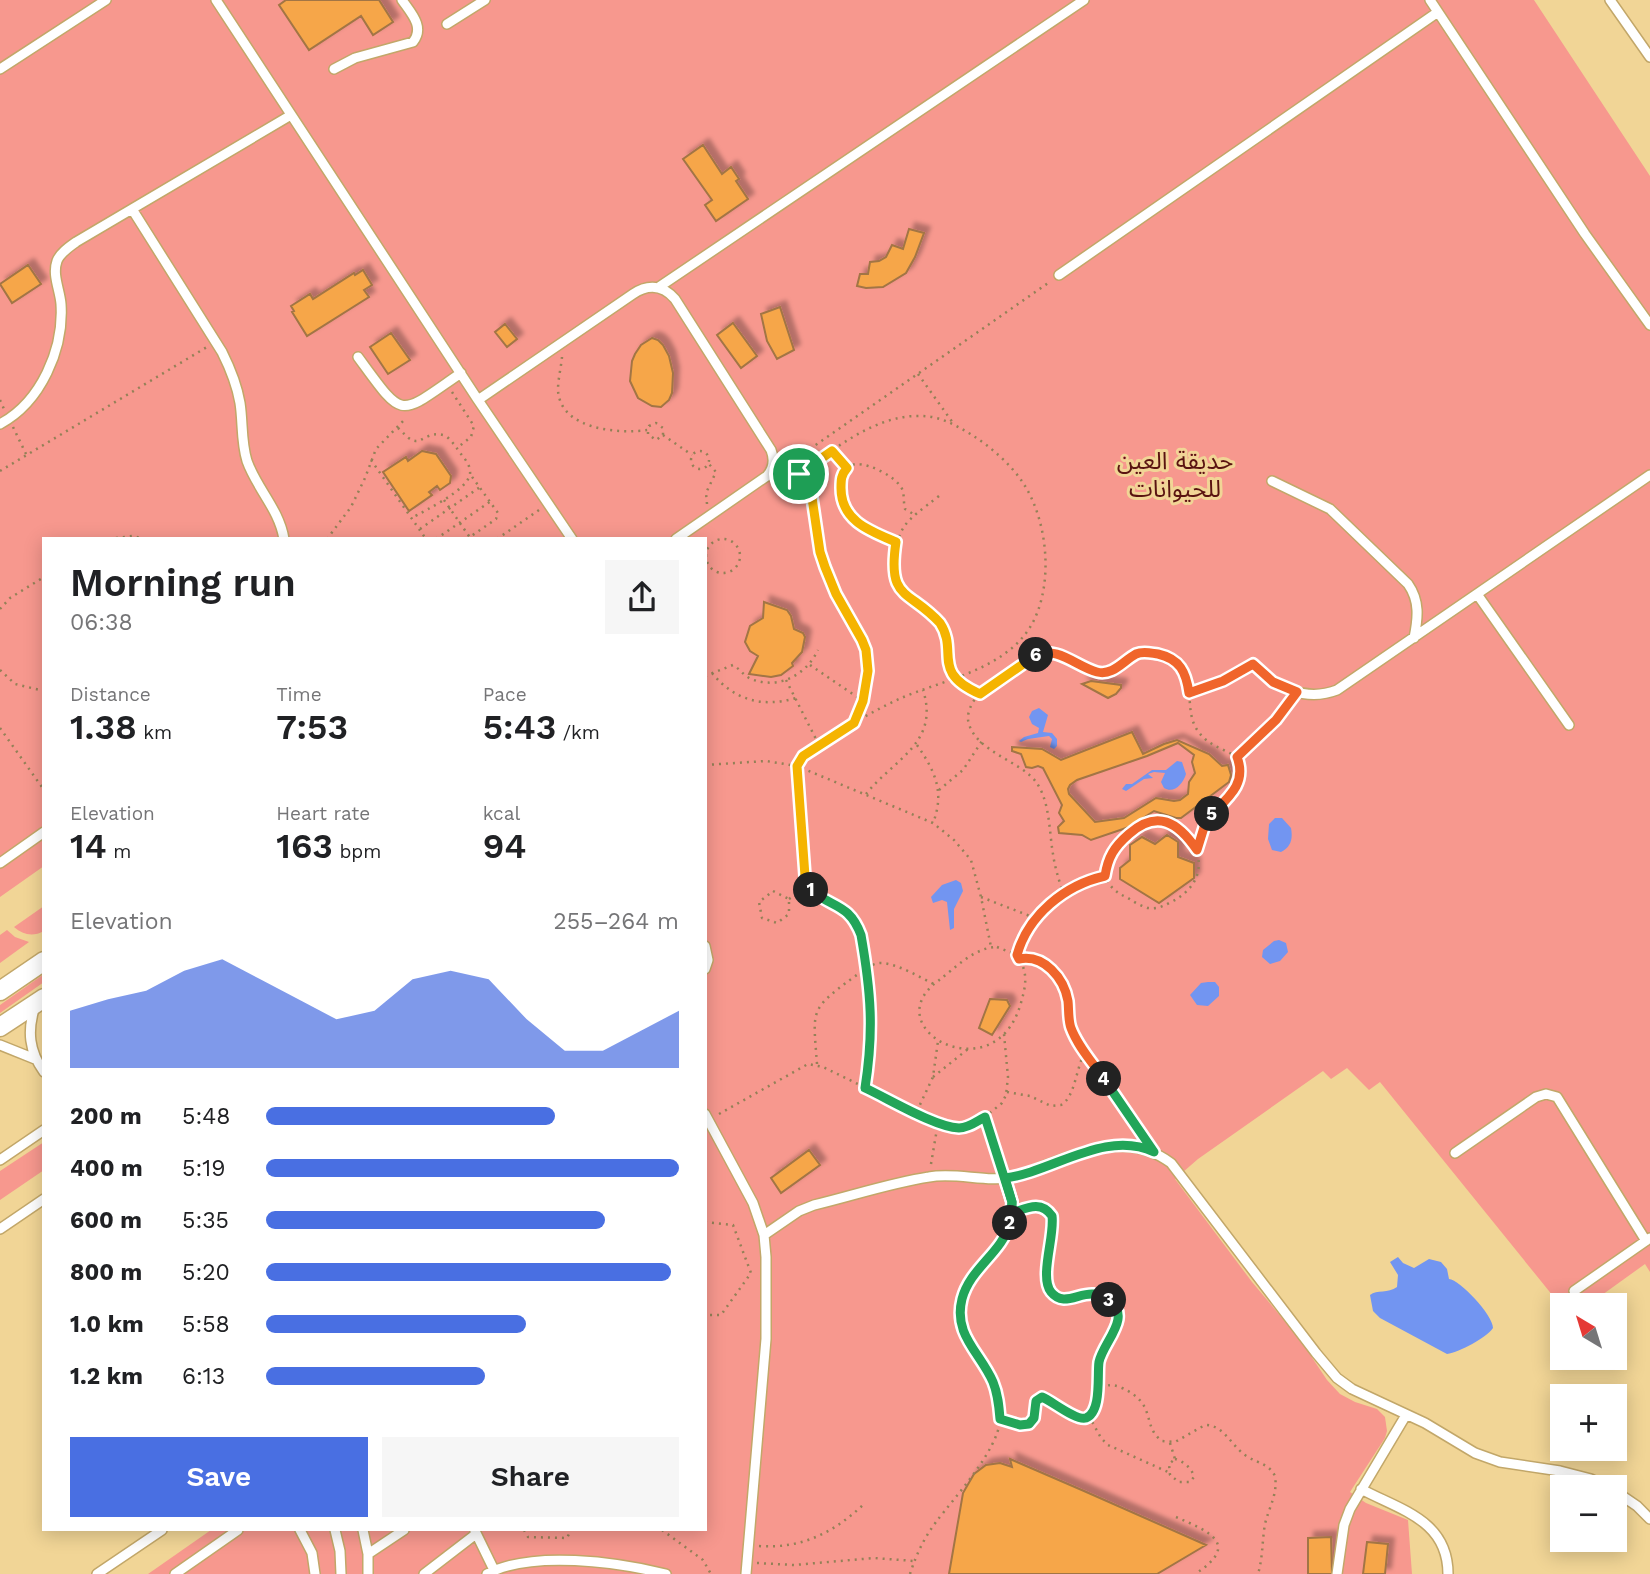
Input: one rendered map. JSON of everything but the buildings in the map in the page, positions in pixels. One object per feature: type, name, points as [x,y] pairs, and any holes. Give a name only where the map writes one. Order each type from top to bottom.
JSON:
[{"type":"street","points":[[0,992],[42,962]]},
{"type":"street","points":[[0,1027],[40,1001]]},
{"type":"lane","points":[[0,69],[106,0]]},
{"type":"lane","points":[[216,0],[571,537]]},
{"type":"lane","points":[[334,69],[355,58],[413,42],[418,34],[418,25],[402,0]]},
{"type":"lane","points":[[447,24],[485,0]]},
{"type":"lane","points":[[659,287],[1084,0]]},
{"type":"lane","points":[[1430,0],[1585,234],[1650,325]]},
{"type":"lane","points":[[1610,0],[1650,57]]},
{"type":"lane","points":[[1059,275],[1438,12]]},
{"type":"lane","points":[[0,424],[30,399],[46,374],[57,346],[62,315],[56,275],[58,258],[76,242],[291,114]]},
{"type":"lane","points":[[132,209],[216,342],[232,373],[238,393],[244,451],[275,510],[283,537]]},
{"type":"lane","points":[[478,400],[638,290],[659,287],[671,294],[771,450],[774,460],[767,476],[679,537]]},
{"type":"lane","points":[[358,357],[391,402],[402,407],[409,407],[461,373]]},
{"type":"lane","points":[[1253,664],[1273,682],[1297,692],[1320,695],[1338,690],[1650,475]]},
{"type":"lane","points":[[1272,481],[1330,509],[1408,584],[1417,600],[1414,638]]},
{"type":"lane","points":[[1477,594],[1569,725]]},
{"type":"lane","points":[[0,863],[42,833]]},
{"type":"lane","points":[[40,1001],[29,1032],[35,1059],[42,1069]]},
{"type":"lane","points":[[0,1045],[35,1059]]},
{"type":"lane","points":[[1455,1153],[1536,1097],[1546,1094],[1557,1097],[1648,1239],[1574,1291]]},
{"type":"lane","points":[[707,1117],[746,1187],[764,1236],[768,1309],[746,1574]]},
{"type":"lane","points":[[0,1160],[42,1131]]},
{"type":"lane","points":[[764,1236],[787,1219],[814,1205],[929,1177],[964,1175],[1005,1178],[1108,1147],[1134,1146],[1154,1152],[1171,1163],[1181,1174],[1338,1378],[1368,1398],[1425,1423],[1487,1458],[1576,1475]]},
{"type":"lane","points":[[0,1229],[42,1200]]},
{"type":"lane","points":[[1337,1574],[1344,1525],[1361,1489],[1406,1415]]},
{"type":"lane","points":[[1361,1489],[1406,1510],[1428,1526],[1447,1556],[1448,1574]]},
{"type":"lane","points":[[1627,1499],[1650,1519]]},
{"type":"lane","points":[[97,1574],[161,1531]]},
{"type":"lane","points":[[176,1574],[237,1531]]},
{"type":"lane","points":[[301,1531],[312,1553],[315,1574]]},
{"type":"lane","points":[[335,1531],[341,1574]]},
{"type":"lane","points":[[363,1531],[368,1554],[368,1574]]},
{"type":"lane","points":[[368,1554],[402,1531]]},
{"type":"lane","points":[[424,1574],[475,1532],[490,1572],[524,1563],[587,1560],[666,1574]]},
{"type":"path","points":[[787,465],[1059,275]]},
{"type":"path","points":[[0,471],[216,342]]},
{"type":"path","points":[[562,342],[558,390],[565,408],[582,422],[608,431],[624,433],[648,430],[653,424],[660,425],[664,431],[663,435]]},
{"type":"path","points":[[918,374],[954,424]]},
{"type":"path","points":[[446,383],[474,426],[471,437],[457,448]]},
{"type":"path","points":[[328,537],[351,507],[380,443],[398,428],[406,418],[409,407]]},
{"type":"path","points":[[799,474],[868,430],[902,418],[929,416],[954,424],[1002,458],[1032,497],[1041,526],[1044,588],[1028,629],[999,656],[956,678],[898,700],[854,723],[803,756],[797,766],[808,886],[813,892],[848,912],[857,924],[867,968],[872,1026],[865,1088]]},
{"type":"path","points":[[398,428],[413,441],[422,440],[432,434],[451,439],[467,463],[470,474],[498,510],[498,516],[470,537]]},
{"type":"path","points":[[648,430],[653,439],[663,435]]},
{"type":"path","points":[[663,435],[692,455]]},
{"type":"path","points":[[832,451],[847,468]]},
{"type":"path","points":[[692,455],[695,452],[704,452],[716,472],[706,493],[709,516]]},
{"type":"path","points":[[692,455],[691,464],[698,470],[709,464]]},
{"type":"path","points":[[370,460],[425,537]]},
{"type":"path","points":[[774,460],[799,474],[811,491],[820,552],[829,580],[866,650],[868,671],[863,701],[854,723]]},
{"type":"path","points":[[896,542],[863,526],[847,512],[841,496],[841,478],[847,468],[858,464],[887,475],[900,485],[904,492],[905,509],[915,515]]},
{"type":"path","points":[[411,518],[444,500],[463,485],[470,474]]},
{"type":"path","points":[[420,529],[480,487]]},
{"type":"path","points":[[939,496],[901,529],[896,542],[896,578],[899,589],[944,629],[948,665],[956,678],[980,694]]},
{"type":"path","points":[[444,500],[468,537]]},
{"type":"path","points":[[439,537],[491,501]]},
{"type":"path","points":[[500,537],[547,504]]},
{"type":"path","points":[[707,549],[722,539],[734,542],[740,553],[737,565],[727,572],[715,570],[707,561]]},
{"type":"path","points":[[0,609],[10,598],[42,578]]},
{"type":"path","points":[[707,675],[733,666],[750,678],[772,682],[786,680],[810,665],[817,650]]},
{"type":"path","points":[[1064,895],[1056,869],[1041,789],[1029,774],[1010,763],[972,730],[968,716],[974,700],[980,694],[1045,652],[1052,652],[1101,673],[1112,671],[1142,652],[1163,655],[1184,670],[1191,717],[1199,733],[1212,744],[1237,757]]},
{"type":"path","points":[[1189,693],[1223,681],[1253,664]]},
{"type":"path","points":[[810,665],[863,701]]},
{"type":"path","points":[[0,670],[15,684],[42,691]]},
{"type":"path","points":[[712,673],[731,692],[756,702],[769,703],[796,698]]},
{"type":"path","points":[[786,680],[819,745]]},
{"type":"path","points":[[866,794],[917,744],[926,718],[923,690]]},
{"type":"path","points":[[1237,757],[1276,720],[1297,692]]},
{"type":"path","points":[[0,728],[42,787]]},
{"type":"path","points":[[939,790],[963,770],[982,741]]},
{"type":"path","points":[[917,744],[934,771],[939,790],[938,809],[933,823]]},
{"type":"path","points":[[1197,850],[1180,829],[1163,821],[1149,821],[1138,825],[1115,846],[1105,876],[1109,885],[1117,892],[1147,908],[1157,908],[1181,898],[1189,891],[1198,874],[1197,850],[1206,821],[1237,787],[1240,778],[1237,757]]},
{"type":"path","points":[[707,765],[766,761],[797,766],[933,823],[954,840],[971,860],[991,947]]},
{"type":"path","points":[[1105,876],[1077,886],[1064,895],[1035,918],[1024,934],[1018,957],[1027,976],[1024,992],[1015,1018],[1004,1034],[988,1044],[968,1049],[951,1047],[938,1041],[924,1026],[919,1010],[922,996],[934,984],[979,951],[991,947],[1004,949],[1018,957],[1038,959],[1062,983],[1068,1001],[1069,1025],[1154,1152]]},
{"type":"path","points":[[789,899],[808,886]]},
{"type":"path","points":[[773,891],[789,899],[789,914],[777,923],[762,918],[759,902],[773,891]]},
{"type":"path","points":[[981,897],[1035,918]]},
{"type":"path","points":[[817,1065],[814,1018],[820,1004],[867,968],[885,963],[934,984]]},
{"type":"path","points":[[707,1117],[802,1066],[817,1065],[938,1123],[964,1127],[985,1117],[1002,1103],[1007,1092],[1004,1034]]},
{"type":"path","points":[[917,1112],[933,1077],[938,1041]]},
{"type":"path","points":[[933,1077],[968,1049]]},
{"type":"path","points":[[1007,1092],[1030,1096],[1051,1106],[1061,1105],[1071,1096],[1085,1052]]},
{"type":"path","points":[[910,1574],[932,1528],[984,1460],[998,1432],[1000,1419],[994,1383],[959,1321],[962,1301],[970,1279],[1004,1238],[1012,1213],[1012,1202],[985,1117]]},
{"type":"path","points":[[929,1177],[938,1123]]},
{"type":"path","points":[[1000,1419],[1020,1425],[1029,1424],[1034,1418],[1036,1401],[1042,1397],[1079,1418],[1089,1416],[1094,1410],[1099,1389],[1100,1358],[1118,1324],[1116,1307],[1107,1298],[1093,1294],[1066,1300],[1054,1296],[1046,1280],[1052,1216],[1046,1208],[1036,1205],[1012,1213]]},
{"type":"path","points":[[707,1222],[733,1225],[751,1273],[721,1315],[707,1315]]},
{"type":"path","points":[[1089,1416],[1108,1445],[1168,1472],[1172,1478],[1183,1483],[1190,1482],[1194,1477],[1189,1467],[1175,1459],[1170,1443],[1153,1432],[1147,1410],[1133,1393],[1110,1385],[1099,1389]]},
{"type":"path","points":[[1170,1443],[1205,1425],[1213,1425],[1219,1428],[1240,1452],[1272,1470],[1276,1483],[1275,1497],[1265,1525],[1263,1554],[1258,1574]]},
{"type":"path","points":[[1168,1472],[1169,1464],[1175,1459]]},
{"type":"path","points":[[748,1545],[774,1547],[811,1540],[845,1522],[863,1505]]},
{"type":"path","points":[[1176,1517],[1210,1532],[1215,1538],[1217,1555],[1213,1562],[1195,1574]]},
{"type":"path","points":[[525,1531],[528,1537],[567,1538],[570,1531]]},
{"type":"path","points":[[663,1531],[702,1560],[711,1574]]},
{"type":"path","points":[[747,1560],[794,1565],[864,1558],[915,1561]]},
{"type":"green space","name":"حديقة العين للحيوانات","points":[[0,0],[1534,0],[1650,176],[1650,1272],[1645,1264],[1605,1293],[1551,1293],[1380,1082],[1369,1090],[1347,1068],[1331,1079],[1323,1071],[1198,1159],[1175,1179],[1252,1282],[1299,1338],[1327,1380],[1340,1394],[1377,1409],[1385,1417],[1385,1438],[1350,1492],[1366,1503],[1408,1520],[1412,1574],[148,1574],[210,1531],[707,1531],[707,537],[42,537],[42,867],[0,897]]},
{"type":"green space","points":[[42,907],[42,932],[28,934],[14,927]]},
{"type":"green space","points":[[7,930],[15,937],[29,942],[0,963],[0,935]]},
{"type":"green space","points":[[42,975],[42,983],[0,1013],[0,1005]]},
{"type":"green space","points":[[42,1143],[42,1171],[0,1200],[0,1171]]},
{"type":"water","points":[[1039,708],[1048,715],[1043,732],[1052,733],[1057,739],[1054,749],[1050,747],[1052,739],[1049,736],[1019,741],[1038,733],[1039,728],[1032,724],[1029,717],[1032,711]]},
{"type":"water","points":[[1177,761],[1182,762],[1186,774],[1175,789],[1164,788],[1161,782],[1165,773],[1154,772],[1148,774],[1153,778],[1144,779],[1126,791],[1122,789],[1152,770],[1166,770]]},
{"type":"water","points":[[1275,818],[1282,818],[1291,828],[1290,842],[1281,852],[1272,850],[1268,839],[1269,824]]},
{"type":"water","points":[[956,880],[961,883],[963,891],[954,909],[954,928],[950,930],[947,902],[942,900],[933,903],[931,897],[942,885]]},
{"type":"water","points":[[1279,940],[1286,943],[1288,952],[1280,961],[1270,964],[1262,957],[1263,950]]},
{"type":"water","points":[[1215,982],[1219,987],[1219,996],[1208,1006],[1197,1005],[1190,995],[1201,983]]},
{"type":"water","points":[[1398,1257],[1403,1263],[1414,1268],[1429,1259],[1441,1262],[1447,1269],[1449,1279],[1461,1285],[1482,1307],[1493,1328],[1472,1344],[1447,1354],[1380,1318],[1373,1311],[1370,1295],[1397,1287],[1398,1275],[1390,1262]]},
{"type":"route","points":[[799,474],[811,491],[820,552],[829,580],[862,640],[868,659],[863,701],[854,723],[803,756],[797,766],[806,881],[813,892],[848,912],[861,935],[872,1006],[871,1048],[865,1088],[938,1123],[958,1128],[971,1125],[985,1117],[1012,1202],[1011,1222],[1004,1238],[970,1279],[962,1301],[959,1321],[994,1383],[1000,1419],[1020,1425],[1029,1424],[1034,1418],[1036,1401],[1042,1397],[1079,1418],[1086,1418],[1094,1410],[1099,1389],[1100,1358],[1118,1324],[1118,1312],[1113,1302],[1093,1294],[1066,1300],[1054,1296],[1046,1280],[1053,1220],[1050,1211],[1036,1205],[1012,1213],[1012,1202],[1005,1178],[1108,1147],[1141,1146],[1154,1152],[1075,1037],[1069,1025],[1068,1001],[1062,983],[1038,959],[1019,959],[1019,946],[1029,924],[1047,907],[1077,886],[1105,876],[1115,846],[1143,822],[1155,820],[1175,826],[1185,832],[1197,850],[1206,821],[1237,787],[1240,778],[1237,757],[1276,720],[1297,692],[1273,682],[1253,664],[1223,681],[1189,693],[1184,670],[1163,655],[1142,652],[1112,671],[1101,673],[1052,652],[1045,652],[980,694],[963,685],[951,671],[946,658],[944,629],[940,623],[899,589],[896,578],[896,542],[876,534],[851,518],[847,512],[841,496],[841,478],[847,468],[832,451],[799,474]]}]
